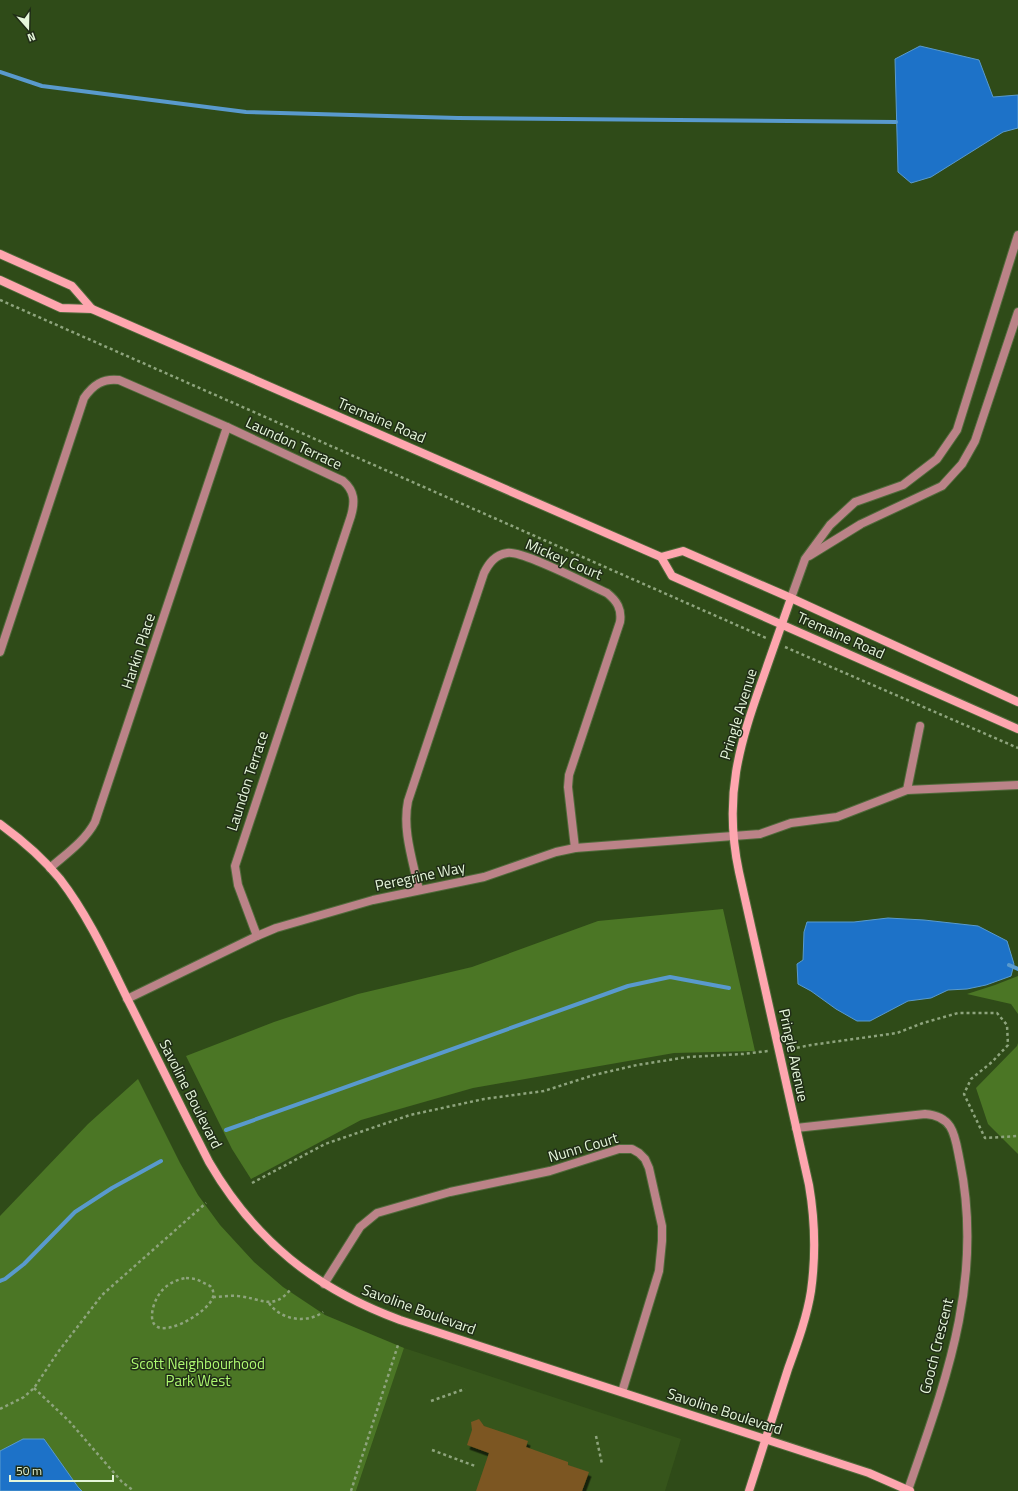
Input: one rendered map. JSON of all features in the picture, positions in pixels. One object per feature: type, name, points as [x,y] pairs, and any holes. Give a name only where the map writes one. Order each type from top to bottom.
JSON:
[{"type":"street","points":[[791,598],[805,559],[830,525],[855,502],[903,485],[937,459],[957,430],[1018,235]]},
{"type":"street","name":"Tremaine Road","points":[[0,254],[72,286],[92,309]]},
{"type":"street","name":"Tremaine Road","points":[[0,280],[61,308],[92,309],[661,557],[672,576],[1018,729]]},
{"type":"street","points":[[805,559],[861,524],[942,486],[962,464],[975,441],[1018,312]]},
{"type":"street","name":"Laundon Terrace","points":[[0,652],[84,398],[93,388],[106,380],[119,380],[227,427],[343,481],[349,486],[354,500],[351,516],[236,861],[235,873],[238,885],[257,936]]},
{"type":"street","name":"Harkin Place","points":[[50,868],[90,832],[95,822],[227,427]]},
{"type":"street","name":"Tremaine Road","points":[[661,557],[683,551],[791,598],[1018,702]]},
{"type":"street","name":"Mickey Court","points":[[419,890],[406,824],[408,801],[484,573],[488,565],[495,558],[508,553],[526,556],[607,593],[614,599],[620,610],[620,622],[569,775],[568,787],[575,848]]},
{"type":"street","name":"Pringle Avenue","points":[[749,1491],[802,1328],[811,1292],[814,1262],[815,1236],[813,1208],[809,1184],[739,872],[733,836],[733,788],[739,753],[748,718],[791,598]]},
{"type":"street","points":[[907,790],[920,726]]},
{"type":"street","name":"Peregrine Way","points":[[127,999],[276,928],[373,900],[484,877],[556,852],[575,848],[760,834],[791,824],[837,817],[907,790],[1018,785]]},
{"type":"street","name":"Savoline Boulevard","points":[[0,824],[26,843],[50,868],[74,898],[87,919],[209,1162],[229,1195],[250,1221],[274,1245],[304,1270],[324,1284],[360,1304],[400,1320],[869,1473],[909,1490]]},
{"type":"street","name":"Gooch Crescent","points":[[796,1128],[933,1114],[942,1118],[948,1123],[953,1132],[962,1172],[968,1235],[965,1285],[951,1359],[909,1490]]},
{"type":"street","name":"Nunn Court","points":[[324,1284],[360,1227],[377,1214],[421,1199],[550,1171],[619,1149],[632,1149],[645,1159],[649,1168],[662,1226],[662,1241],[658,1278],[622,1392]]},
{"type":"path","points":[[0,300],[1018,748]]},
{"type":"path","points":[[792,1049],[897,1033],[923,1023],[958,1013],[997,1013],[1007,1025],[1008,1045],[992,1062],[971,1079],[964,1094],[985,1138],[1018,1136]]},
{"type":"path","points":[[252,1183],[325,1144],[410,1115],[484,1099],[544,1091],[594,1075],[637,1065],[688,1058],[768,1052]]},
{"type":"path","points":[[0,1409],[24,1397],[34,1388],[58,1352],[102,1295],[206,1203]]},
{"type":"path","points":[[186,1278],[196,1279],[210,1286],[213,1291],[213,1297],[208,1305],[195,1316],[181,1324],[163,1328],[156,1326],[153,1322],[153,1310],[158,1296],[164,1288],[172,1283],[186,1278]]},
{"type":"path","points":[[269,1303],[284,1297],[290,1290]]},
{"type":"path","points":[[213,1297],[236,1295],[269,1303],[285,1316],[295,1318],[306,1319],[317,1316],[323,1312]]},
{"type":"path","points":[[351,1491],[398,1344]]},
{"type":"path","points":[[34,1388],[69,1421],[122,1482],[134,1491]]},
{"type":"path","points":[[431,1400],[465,1389]]},
{"type":"path","points":[[596,1436],[602,1464]]},
{"type":"path","points":[[432,1450],[474,1466]]},
{"type":"shaded area","points":[[404,1348],[681,1439],[665,1491],[356,1491]]},
{"type":"green space","points":[[723,909],[755,1051],[674,1053],[473,1088],[361,1120],[251,1179],[232,1149],[186,1056],[274,1022],[358,994],[472,967],[598,921]]},
{"type":"green space","points":[[1018,976],[1018,1014],[1011,1004],[967,994],[995,985]]},
{"type":"green space","points":[[1018,1043],[1018,1154],[988,1124],[976,1088],[1017,1046]]},
{"type":"green space","name":"Scott Neighbourhood Park West","points":[[138,1079],[180,1163],[198,1195],[220,1225],[254,1262],[283,1287],[325,1315],[404,1348],[356,1491],[0,1491],[0,1216],[88,1124]]},
{"type":"water","points":[[920,46],[979,60],[993,97],[1018,95],[1018,128],[1003,132],[931,177],[911,183],[898,172],[895,59]]},
{"type":"water","points":[[888,918],[978,926],[1007,941],[1014,964],[1011,976],[986,985],[967,989],[948,990],[931,998],[908,1001],[870,1021],[857,1021],[798,984],[797,964],[803,960],[804,932],[807,922],[854,922]]},
{"type":"water","points":[[23,1439],[44,1439],[82,1491],[0,1491],[0,1451]]},
{"type":"building","points":[[479,1419],[484,1426],[528,1441],[526,1447],[568,1462],[568,1465],[589,1472],[582,1491],[476,1491],[489,1453],[467,1445],[472,1430],[471,1422]]},
{"type":"waterway","points":[[0,72],[42,86],[246,112],[458,118],[896,122]]},
{"type":"waterway","points":[[1009,965],[1018,969]]},
{"type":"waterway","points":[[226,1130],[628,986],[670,977],[729,988]]},
{"type":"waterway","points":[[0,1281],[5,1279],[24,1264],[75,1212],[112,1188],[161,1161]]}]
